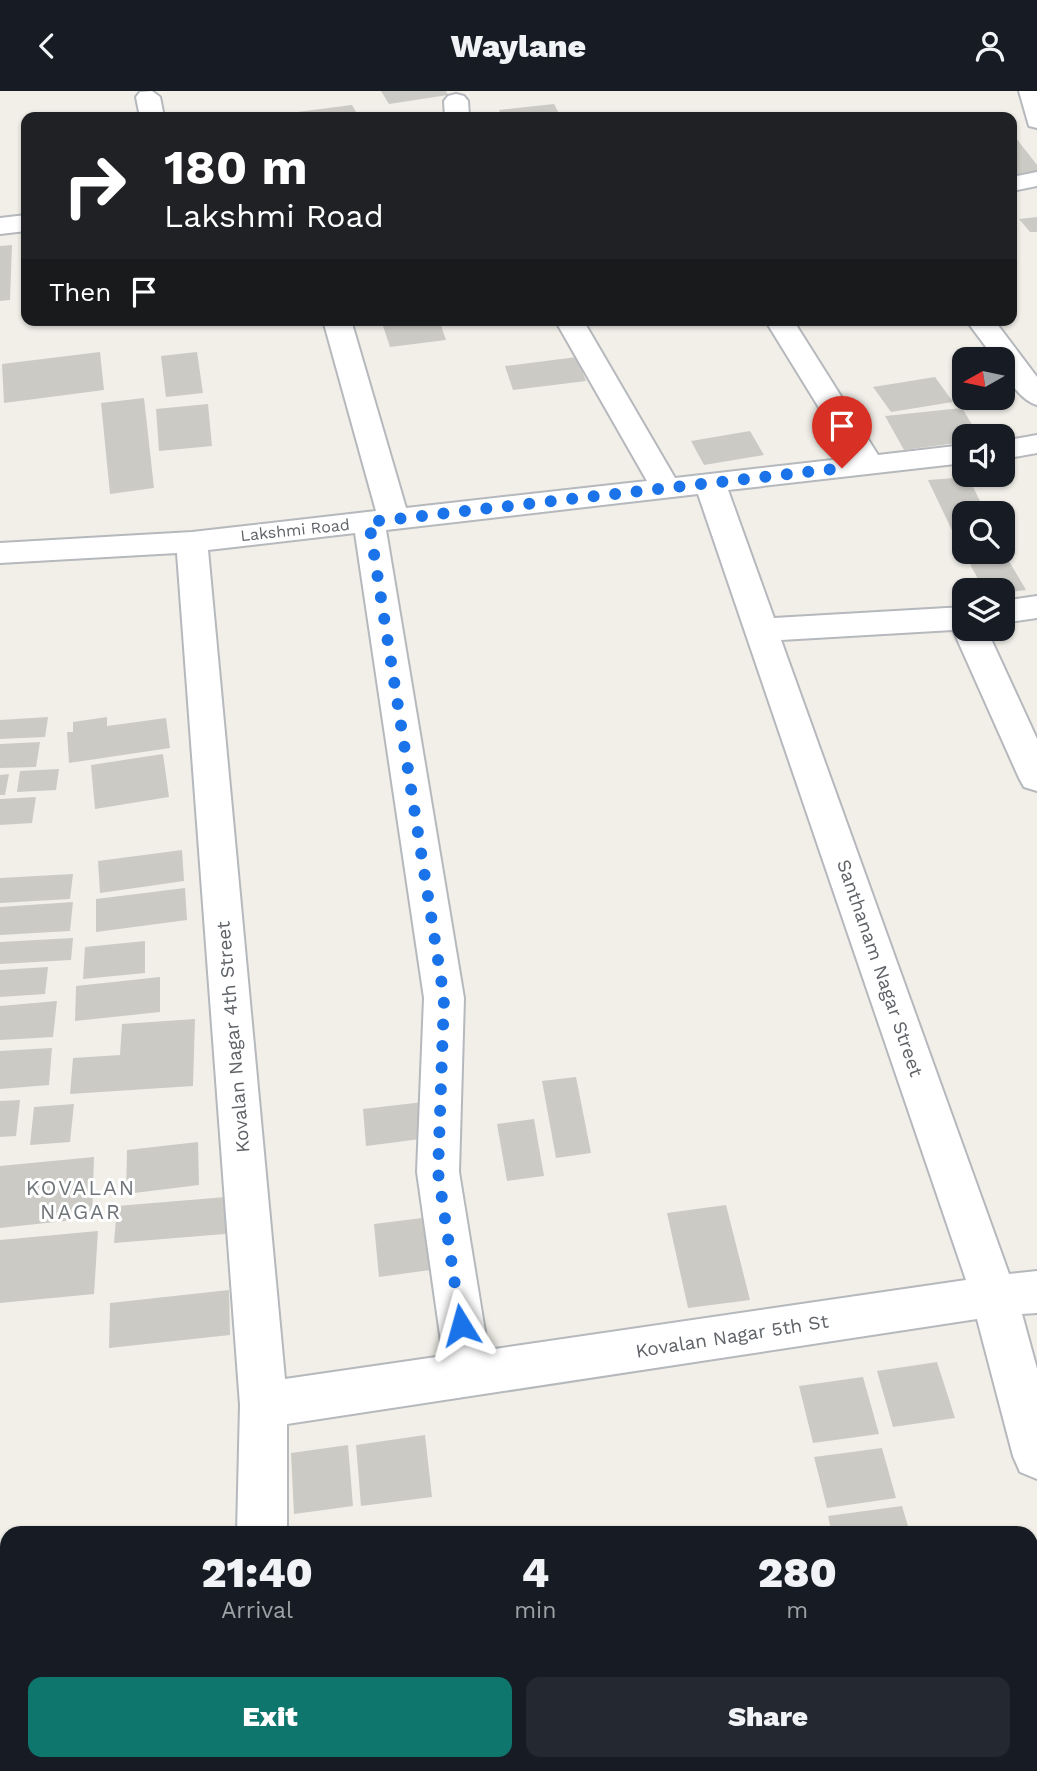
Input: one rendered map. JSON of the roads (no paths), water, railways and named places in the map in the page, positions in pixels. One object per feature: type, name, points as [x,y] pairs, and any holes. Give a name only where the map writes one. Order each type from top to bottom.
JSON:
[{"type":"street","points":[[1031,91],[1037,121]]},
{"type":"street","points":[[1017,183],[1037,179]]},
{"type":"street","points":[[0,226],[21,224]]},
{"type":"street","points":[[338,326],[381,521],[444,998],[438,1172],[469,1375]]},
{"type":"street","points":[[572,326],[666,488]]},
{"type":"street","points":[[783,326],[869,465]]},
{"type":"street","points":[[984,326],[1037,396]]},
{"type":"street","points":[[1015,448],[1037,444]]},
{"type":"street","name":"Lakshmi Road","points":[[0,553],[192,542],[952,455]]},
{"type":"street","name":"Santhanam Nagar Street","points":[[710,484],[761,630],[1016,1294],[1037,1456]]},
{"type":"street","name":"Kovalan Nagar 4th Street","points":[[192,542],[264,1405],[262,1526]]},
{"type":"street","points":[[1015,610],[1037,607]]},
{"type":"street","points":[[761,630],[952,619]]},
{"type":"street","points":[[975,641],[1037,778]]},
{"type":"street","name":"Kovalan Nagar 5th St","points":[[264,1405],[1016,1294]]},
{"type":"district","name":"KOVALAN NAGAR","points":[[81,1199]]}]
